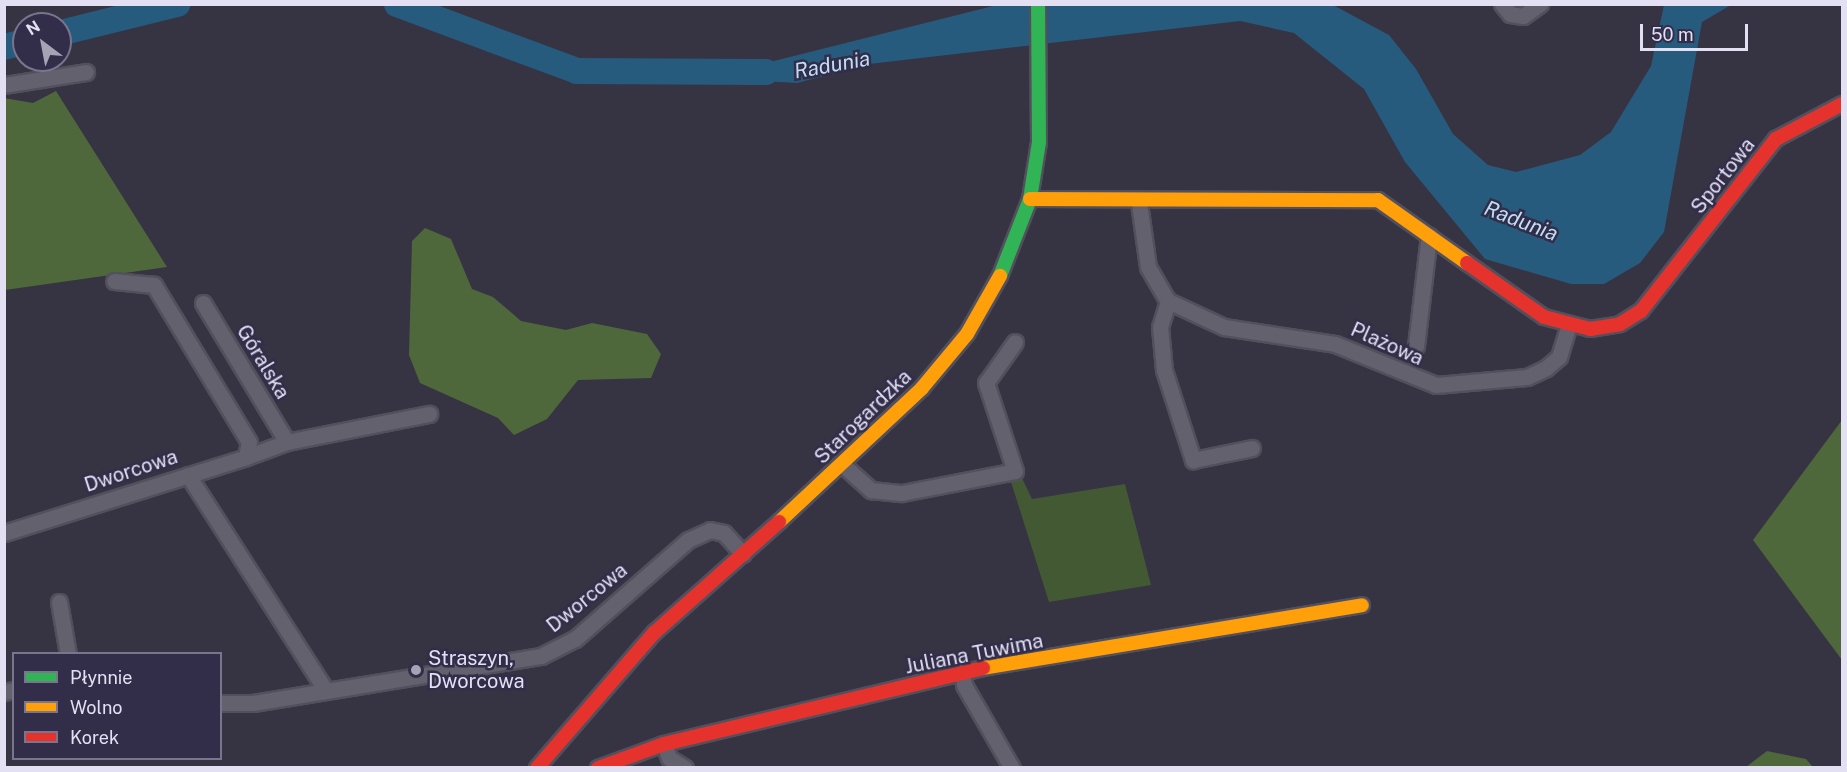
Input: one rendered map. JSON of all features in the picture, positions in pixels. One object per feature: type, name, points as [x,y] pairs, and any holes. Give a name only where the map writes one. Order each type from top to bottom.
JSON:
[{"type":"street","name":"Starogardzka","points":[[537,768],[655,632],[843,465],[922,388],[967,334],[1002,272],[1030,199],[1039,142],[1038,4]]},
{"type":"street","points":[[1502,4],[1510,14],[1523,16],[1540,4]]},
{"type":"street","points":[[4,86],[86,72]]},
{"type":"street","name":"Sportowa","points":[[1568,327],[1620,324],[1654,297],[1776,139],[1842,104]]},
{"type":"street","points":[[1030,199],[1139,203],[1356,197],[1378,200],[1544,317],[1568,327]]},
{"type":"street","points":[[1139,203],[1148,267],[1168,301],[1160,327],[1164,370],[1193,460],[1252,448]]},
{"type":"street","name":"Plażowa","points":[[1416,346],[1429,236]]},
{"type":"street","points":[[114,281],[132,279],[154,285],[249,442],[246,457]]},
{"type":"street","name":"Plażowa","points":[[1168,301],[1224,327],[1335,344],[1436,385],[1496,382],[1546,368],[1559,357],[1568,327]]},
{"type":"street","name":"Góralska","points":[[203,303],[287,442]]},
{"type":"street","points":[[843,465],[871,490],[902,493],[1015,471],[986,382],[1015,342]]},
{"type":"street","points":[[246,457],[287,442],[429,414]]},
{"type":"street","name":"Dworcowa","points":[[4,533],[246,457]]},
{"type":"street","points":[[188,475],[326,691]]},
{"type":"street","name":"Dworcowa","points":[[222,703],[243,705],[541,656],[575,639],[688,540],[710,530],[724,533],[743,554]]},
{"type":"street","points":[[59,602],[69,652]]},
{"type":"street","name":"Juliana Tuwima","points":[[598,768],[664,744],[962,672],[1362,605]]},
{"type":"street","points":[[962,672],[964,685],[1012,768]]},
{"type":"street","points":[[664,744],[669,758],[685,768]]},
{"type":"green space","points":[[56,91],[167,267],[5,290],[4,98],[33,103]]},
{"type":"green space","points":[[425,228],[451,239],[472,289],[493,297],[521,321],[566,330],[592,323],[647,334],[661,354],[651,378],[578,380],[547,419],[514,435],[498,418],[420,383],[409,355],[412,241]]},
{"type":"green space","points":[[1842,420],[1842,660],[1753,540]]},
{"type":"green space","points":[[1022,478],[1032,499],[1125,484],[1151,585],[1049,602],[1011,482]]},
{"type":"green space","points":[[1767,751],[1806,759],[1813,767],[1746,767]]},
{"type":"water","points":[[997,5],[1333,5],[1389,35],[1416,69],[1453,134],[1488,165],[1516,172],[1580,155],[1611,132],[1651,66],[1664,5],[1731,5],[1702,22],[1664,232],[1640,263],[1604,284],[1571,284],[1485,259],[1405,162],[1364,89],[1294,33],[1240,21],[869,64],[797,83],[706,78]]},
{"type":"waterway","name":"Radunia","points":[[72,30],[177,4]]},
{"type":"waterway","name":"Radunia","points":[[397,4],[577,71],[766,72]]},
{"type":"waterway","name":"Radunia","points":[[4,47],[12,45]]},
{"type":"traffic: fast","points":[[1000,276],[1030,199],[1039,142],[1038,4]]},
{"type":"traffic: slow","points":[[1030,199],[1378,200],[1467,263]]},
{"type":"traffic: slow","points":[[779,522],[922,388],[967,334],[1000,276]]},
{"type":"traffic: slow","points":[[983,668],[1362,605]]},
{"type":"traffic: jam","points":[[1467,263],[1544,317],[1590,329],[1620,324],[1641,311],[1776,139],[1842,104]]},
{"type":"traffic: jam","points":[[537,768],[655,632],[779,522]]},
{"type":"traffic: jam","points":[[598,768],[664,744],[983,668]]},
{"type":"place","name":"Straszyn, Dworcowa","points":[[416,670]]}]
